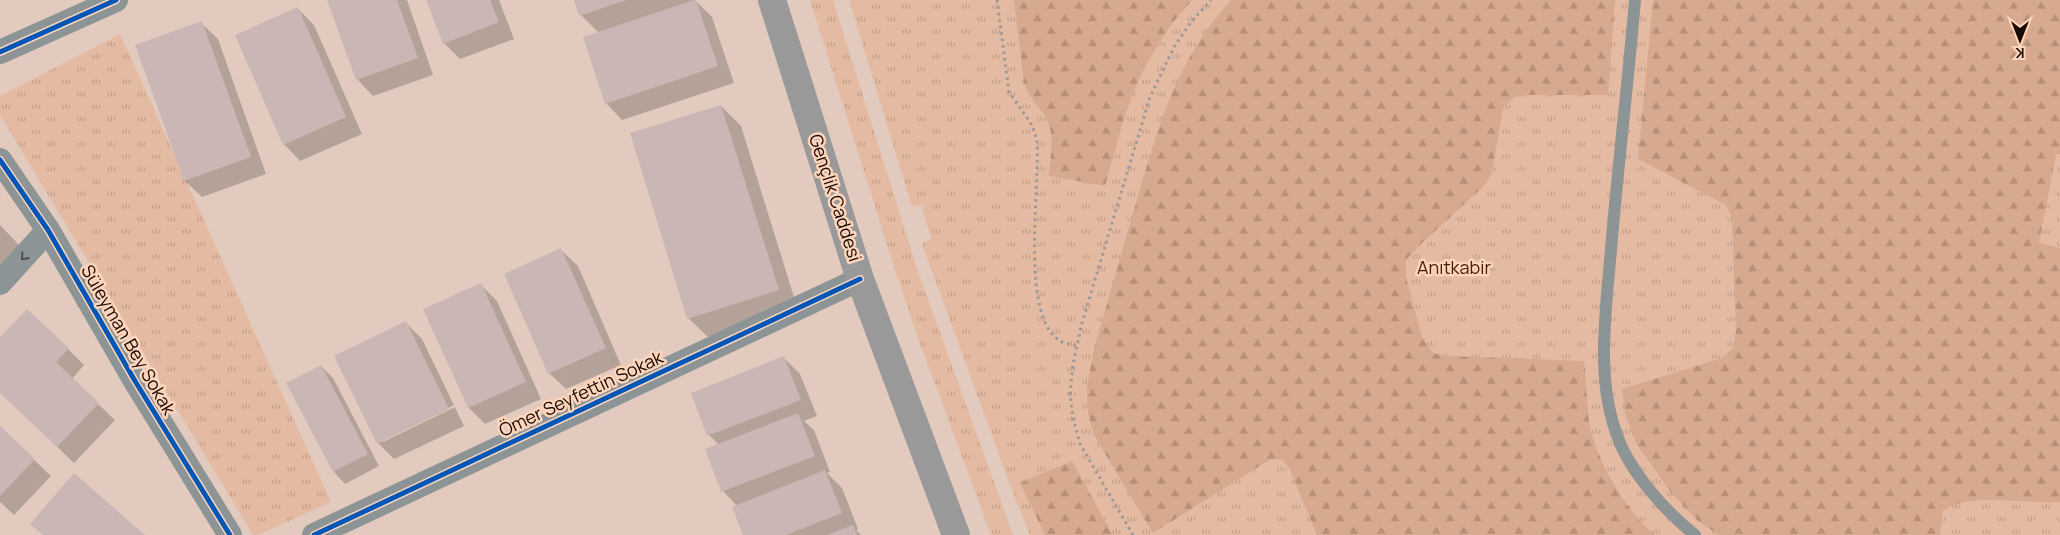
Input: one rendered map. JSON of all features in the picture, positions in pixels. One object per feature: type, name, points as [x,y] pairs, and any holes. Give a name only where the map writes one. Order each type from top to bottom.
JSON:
[{"type":"main road","name":"Gençlik Caddesi","points":[[772,0],[860,278],[956,535]]},
{"type":"street","points":[[0,52],[116,0]]},
{"type":"street","name":"Süleyman Bey Sokak","points":[[0,160],[48,230],[135,381],[230,535]]},
{"type":"street","points":[[0,283],[48,230]]},
{"type":"street","name":"Ömer Seyfettin Sokak","points":[[314,535],[860,278]]},
{"type":"lane","points":[[1635,0],[1606,313],[1606,377],[1610,410],[1618,438],[1629,460],[1670,513],[1695,535]]},
{"type":"path","points":[[997,0],[1009,92],[1032,125],[1037,140],[1034,259],[1039,303],[1043,316],[1055,336],[1062,342],[1077,346]]},
{"type":"path","points":[[1133,535],[1080,444],[1075,427],[1070,394],[1082,323],[1150,97],[1174,47],[1191,22],[1211,0]]},
{"type":"green space","points":[[810,0],[833,0],[916,266],[1013,535],[991,535],[896,273]]},
{"type":"green space","name":"Anıtkabir","points":[[849,0],[2060,0],[2060,535],[1030,535],[922,244],[931,239],[921,205],[912,207]]},
{"type":"green space","points":[[1014,0],[1192,0],[1158,44],[1138,81],[1125,116],[1105,186],[1049,176],[1052,145],[1050,130],[1045,116],[1031,97],[1024,83]]},
{"type":"green space","points":[[1231,0],[1615,0],[1608,95],[1530,95],[1514,97],[1503,108],[1492,172],[1486,184],[1406,260],[1406,277],[1422,337],[1433,353],[1448,356],[1584,361],[1589,423],[1595,445],[1624,501],[1655,535],[1317,535],[1290,470],[1283,460],[1271,459],[1153,533],[1094,435],[1088,413],[1087,386],[1094,349],[1161,121],[1182,71],[1212,23]]},
{"type":"green space","points":[[1653,0],[2060,0],[2060,154],[2056,154],[2039,243],[2060,248],[2060,502],[1983,500],[1954,505],[1943,511],[1940,535],[1719,535],[1698,521],[1669,490],[1636,443],[1625,414],[1622,389],[1722,358],[1733,348],[1736,331],[1732,217],[1726,205],[1638,159]]},
{"type":"green space","points":[[120,34],[331,502],[258,535],[253,535],[0,115],[0,96]]},
{"type":"green space","points":[[1072,461],[1113,535],[1045,535],[1020,483]]},
{"type":"building","points":[[327,0],[397,0],[418,58],[356,80]]},
{"type":"building","points":[[426,0],[490,0],[499,22],[443,44]]},
{"type":"building","points":[[574,0],[626,0],[579,16]]},
{"type":"building","points":[[696,0],[718,66],[605,104],[583,37]]},
{"type":"building","points":[[298,7],[346,117],[283,145],[235,35]]},
{"type":"building","points":[[202,21],[251,157],[184,181],[135,45]]},
{"type":"building","points":[[721,105],[779,290],[687,319],[630,133]]},
{"type":"building","points":[[561,248],[606,348],[548,374],[504,274]]},
{"type":"building","points":[[481,283],[526,382],[468,408],[423,309]]},
{"type":"building","points":[[27,309],[69,348],[56,362],[99,403],[57,447],[0,393],[0,337]]},
{"type":"building","points":[[406,321],[449,409],[377,444],[334,356]]},
{"type":"building","points":[[784,356],[801,400],[707,436],[691,393]]},
{"type":"building","points":[[321,365],[368,454],[333,472],[286,383]]},
{"type":"building","points":[[798,413],[815,456],[721,492],[705,449]]},
{"type":"building","points":[[0,426],[35,459],[0,496]]},
{"type":"building","points":[[825,470],[842,513],[786,535],[743,535],[732,507]]},
{"type":"building","points":[[74,473],[145,535],[43,535],[30,524]]},
{"type":"building","points":[[853,525],[857,535],[827,535]]},
{"type":"cycle path","points":[[0,52],[116,0]]},
{"type":"cycle path","points":[[0,160],[48,230],[135,381],[230,535]]},
{"type":"cycle path","points":[[314,535],[860,279]]}]
